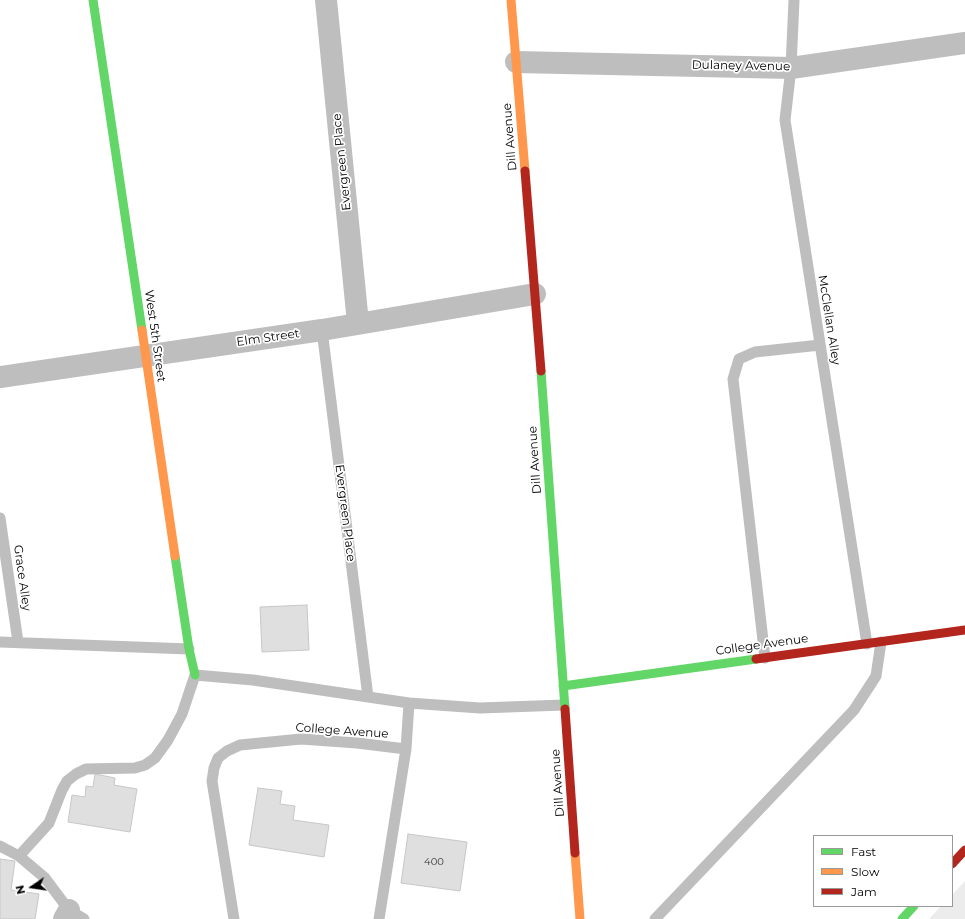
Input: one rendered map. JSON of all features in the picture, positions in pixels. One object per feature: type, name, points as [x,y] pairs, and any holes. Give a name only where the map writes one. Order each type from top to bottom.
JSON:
[{"type":"street","name":"West 5th Street","points":[[93,0],[189,649],[195,675]]},
{"type":"street","name":"Evergreen Place","points":[[326,0],[358,324]]},
{"type":"street","name":"Dill Avenue","points":[[511,0],[535,294],[580,919]]},
{"type":"street","name":"Dulaney Avenue","points":[[516,62],[791,68],[965,43]]},
{"type":"street","name":"Elm Street","points":[[0,378],[322,330],[535,294]]},
{"type":"street","name":"College Avenue","points":[[563,686],[965,630]]},
{"type":"street","points":[[953,863],[965,850]]},
{"type":"street","points":[[902,919],[913,907]]},
{"type":"lane","name":"McClellan Alley","points":[[794,0],[791,68],[785,120],[867,644]]},
{"type":"lane","name":"Evergreen Place","points":[[322,330],[368,697]]},
{"type":"lane","points":[[765,658],[733,379],[738,359],[755,352],[820,345]]},
{"type":"lane","name":"Grace Alley","points":[[0,518],[18,642]]},
{"type":"lane","points":[[0,642],[189,649]]},
{"type":"lane","points":[[655,919],[854,710],[876,676],[881,642]]},
{"type":"lane","points":[[19,856],[49,823],[62,790],[67,781],[76,774],[86,769],[135,768],[145,765],[155,758],[168,740],[182,714],[195,675],[253,680],[409,703],[480,708],[564,705]]},
{"type":"lane","points":[[379,919],[406,749],[409,703]]},
{"type":"lane","name":"College Avenue","points":[[234,919],[212,781],[214,768],[218,758],[227,751],[240,745],[301,739],[357,743],[406,749]]},
{"type":"lane","points":[[0,846],[19,856],[45,878],[72,916]]},
{"type":"shaded area","points":[[965,881],[965,919],[929,919],[940,907],[953,907],[953,894]]},
{"type":"building","points":[[307,605],[309,650],[262,652],[260,607]]},
{"type":"building","points":[[95,774],[115,778],[114,785],[137,789],[130,832],[68,822],[72,795],[85,797],[86,786],[93,787]]},
{"type":"building","points":[[258,788],[282,791],[280,804],[295,806],[293,820],[329,825],[324,857],[249,845]]},
{"type":"building","points":[[408,834],[467,842],[460,891],[401,883]]},
{"type":"building","points":[[0,859],[15,861],[11,890],[39,894],[35,919],[0,919]]},
{"type":"traffic: fast","points":[[93,0],[142,330]]},
{"type":"traffic: fast","points":[[541,371],[565,709]]},
{"type":"traffic: fast","points":[[175,556],[189,649],[195,675]]},
{"type":"traffic: fast","points":[[563,686],[756,659]]},
{"type":"traffic: fast","points":[[902,919],[913,907]]},
{"type":"traffic: slow","points":[[511,0],[525,171]]},
{"type":"traffic: slow","points":[[142,330],[175,556]]},
{"type":"traffic: slow","points":[[575,853],[580,919]]},
{"type":"traffic: jam","points":[[525,171],[541,371]]},
{"type":"traffic: jam","points":[[756,659],[965,630]]},
{"type":"traffic: jam","points":[[565,709],[575,853]]},
{"type":"traffic: jam","points":[[953,863],[965,850]]}]
